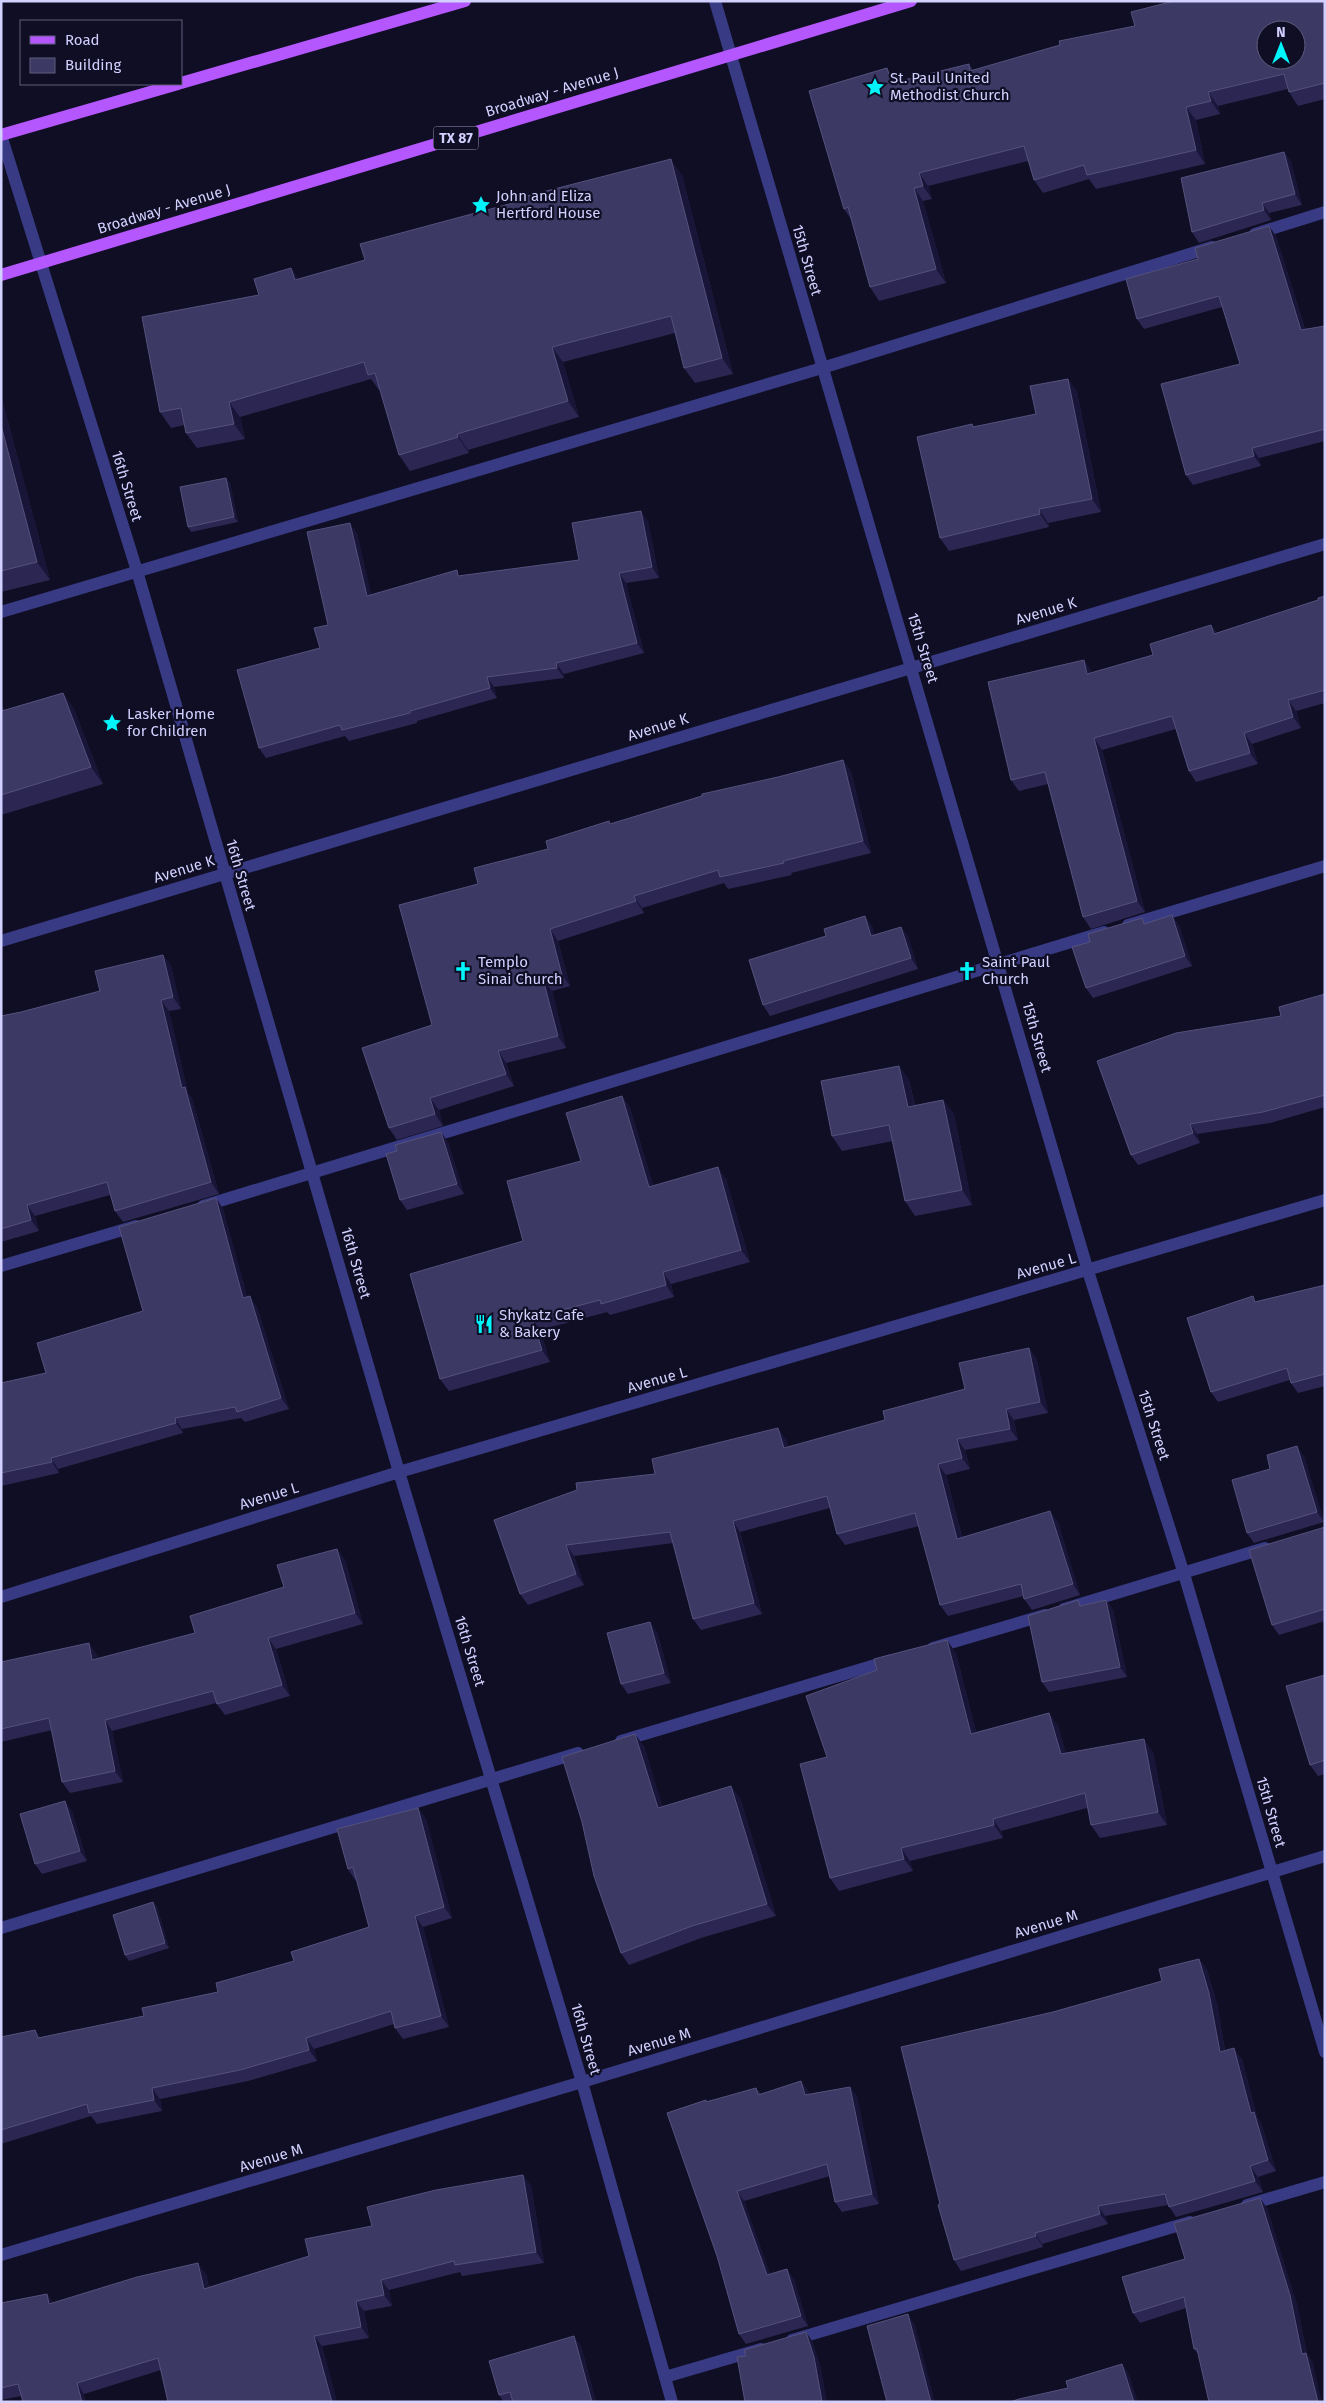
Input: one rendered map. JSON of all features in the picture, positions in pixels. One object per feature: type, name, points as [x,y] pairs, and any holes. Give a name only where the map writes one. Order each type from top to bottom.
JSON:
[{"type":"main road","points":[[182,82],[465,1]]},
{"type":"main road","name":"Broadway - Avenue J","points":[[1,275],[911,1]]},
{"type":"main road","points":[[1,135],[173,85]]},
{"type":"street","name":"15th Street","points":[[715,1],[1088,1271],[1184,1574],[1325,2052]]},
{"type":"street","name":"16th Street","points":[[1,135],[137,571],[223,874],[314,1174],[399,1472],[582,2082],[672,2402]]},
{"type":"street","points":[[1239,239],[1325,212]]},
{"type":"street","points":[[1,612],[822,368],[1220,245]]},
{"type":"street","name":"Avenue K","points":[[1,940],[1325,544]]},
{"type":"street","points":[[190,1210],[314,1174],[1325,866]]},
{"type":"street","name":"Avenue L","points":[[1,1597],[399,1472],[1325,1200]]},
{"type":"street","points":[[1,1266],[153,1221]]},
{"type":"street","points":[[606,1745],[1184,1574],[1278,1544]]},
{"type":"street","points":[[1,1928],[587,1751]]},
{"type":"street","name":"Avenue M","points":[[1,2255],[582,2082],[1325,1856]]},
{"type":"street","points":[[1239,2208],[1325,2182]]},
{"type":"street","points":[[665,2377],[1200,2219]]},
{"type":"building","points":[[1174,1],[1325,1],[1325,83],[1289,92],[1284,74],[1208,92],[1211,101],[1186,107],[1196,150],[1087,175],[1084,165],[1034,180],[1024,146],[919,173],[923,186],[914,188],[936,269],[870,287],[848,207],[844,209],[809,91],[887,68],[892,83],[969,64],[970,71],[1060,45],[1059,41],[1135,26],[1131,12]]},
{"type":"building","points":[[1284,152],[1295,194],[1262,203],[1264,210],[1192,232],[1181,178]]},
{"type":"building","points":[[671,159],[722,358],[684,368],[671,316],[552,347],[568,401],[457,434],[458,437],[399,455],[375,373],[368,375],[364,362],[229,402],[234,424],[186,433],[181,408],[160,412],[142,317],[259,295],[254,279],[291,268],[295,280],[365,260],[360,244],[524,200],[523,197]]},
{"type":"building","points":[[1269,226],[1301,330],[1325,326],[1325,429],[1252,448],[1254,456],[1186,475],[1161,384],[1240,364],[1219,296],[1137,319],[1126,279],[1198,259],[1195,248]]},
{"type":"building","points":[[1068,379],[1092,499],[1039,509],[1040,514],[940,538],[917,437],[972,424],[973,427],[1036,414],[1030,386]]},
{"type":"building","points":[[1,425],[37,562],[1,571]]},
{"type":"building","points":[[226,478],[234,517],[188,527],[180,487]]},
{"type":"building","points":[[641,511],[652,567],[619,573],[637,643],[556,663],[557,668],[487,677],[490,688],[410,711],[410,713],[342,730],[340,725],[259,748],[237,670],[320,648],[314,628],[328,625],[307,532],[350,523],[367,596],[457,570],[458,576],[579,560],[572,523]]},
{"type":"building","points":[[1325,596],[1325,690],[1288,700],[1293,717],[1244,733],[1250,753],[1189,771],[1172,716],[1094,738],[1137,901],[1083,917],[1045,772],[1011,780],[988,682],[1084,660],[1087,674],[1153,655],[1150,644],[1211,625],[1214,634],[1318,600],[1318,598]]},
{"type":"building","points":[[63,693],[91,767],[1,795],[1,710]]},
{"type":"building","points":[[843,760],[863,841],[783,861],[784,863],[720,877],[718,870],[634,896],[636,901],[550,929],[562,975],[543,979],[558,1036],[498,1051],[506,1074],[430,1098],[435,1114],[389,1128],[362,1048],[432,1025],[399,905],[478,884],[474,868],[548,849],[546,841],[609,821],[610,824],[702,796],[702,794]]},
{"type":"building","points":[[1172,915],[1185,956],[1086,988],[1072,947],[1090,942],[1088,934],[1142,918],[1144,924]]},
{"type":"building","points":[[865,916],[871,936],[901,927],[911,958],[763,1005],[749,960],[826,936],[824,929]]},
{"type":"building","points":[[163,955],[173,997],[161,1000],[182,1088],[185,1087],[211,1182],[115,1211],[107,1182],[27,1205],[31,1220],[1,1229],[1,1016],[100,991],[95,971]]},
{"type":"building","points":[[1325,994],[1325,1095],[1263,1112],[1190,1124],[1193,1133],[1131,1155],[1097,1061],[1176,1033],[1281,1016],[1279,1007]]},
{"type":"building","points":[[899,1066],[908,1107],[943,1100],[962,1190],[905,1201],[889,1125],[832,1136],[821,1081]]},
{"type":"building","points":[[622,1096],[649,1187],[718,1167],[741,1250],[663,1272],[666,1285],[601,1304],[600,1300],[532,1318],[542,1350],[440,1379],[410,1274],[523,1241],[507,1181],[581,1161],[566,1113]]},
{"type":"building","points":[[441,1132],[457,1184],[400,1200],[386,1154],[397,1151],[395,1145]]},
{"type":"building","points":[[216,1198],[243,1298],[250,1296],[281,1398],[237,1412],[235,1407],[175,1418],[176,1423],[51,1458],[52,1462],[1,1473],[1,1383],[46,1373],[37,1343],[143,1311],[119,1227]]},
{"type":"building","points":[[1325,1285],[1325,1374],[1291,1383],[1287,1368],[1211,1392],[1187,1318],[1253,1296],[1255,1302]]},
{"type":"building","points":[[1029,1348],[1040,1402],[1006,1409],[1010,1429],[957,1439],[962,1458],[938,1464],[957,1539],[1050,1511],[1073,1584],[1024,1599],[1021,1584],[940,1605],[915,1513],[837,1534],[827,1496],[733,1521],[754,1603],[693,1619],[670,1532],[566,1545],[576,1574],[520,1594],[494,1520],[577,1490],[576,1483],[655,1474],[652,1459],[778,1428],[784,1448],[885,1420],[883,1411],[965,1389],[959,1363]]},
{"type":"building","points":[[1297,1446],[1317,1512],[1247,1533],[1232,1480],[1270,1469],[1267,1455]]},
{"type":"building","points":[[1325,1527],[1325,1609],[1272,1625],[1249,1550]]},
{"type":"building","points":[[337,1549],[355,1613],[268,1638],[282,1685],[217,1704],[213,1691],[105,1720],[115,1771],[62,1782],[49,1718],[1,1729],[1,1662],[89,1643],[92,1660],[195,1633],[190,1616],[284,1587],[277,1565]]},
{"type":"building","points":[[1078,1600],[1080,1606],[1106,1600],[1120,1667],[1042,1682],[1028,1616]]},
{"type":"building","points":[[650,1622],[664,1673],[621,1684],[607,1633]]},
{"type":"building","points":[[947,1640],[971,1734],[1049,1713],[1061,1754],[1144,1739],[1158,1812],[1091,1825],[1085,1793],[993,1819],[994,1825],[901,1848],[904,1859],[830,1878],[800,1764],[827,1757],[806,1696],[877,1670],[874,1659]]},
{"type":"building","points":[[1325,1675],[1325,1760],[1310,1765],[1286,1686]]},
{"type":"building","points":[[635,1734],[658,1808],[731,1786],[767,1904],[692,1926],[621,1953],[594,1876],[582,1822],[562,1757]]},
{"type":"building","points":[[65,1801],[80,1851],[35,1864],[20,1814]]},
{"type":"building","points":[[418,1808],[444,1907],[415,1916],[441,2016],[395,2028],[391,2011],[306,2038],[309,2050],[240,2070],[152,2088],[154,2100],[89,2113],[87,2104],[1,2130],[1,2037],[35,2030],[38,2038],[144,2016],[142,2008],[218,1992],[216,1983],[294,1961],[291,1952],[369,1927],[353,1867],[348,1869],[337,1829]]},
{"type":"building","points":[[153,1902],[165,1943],[125,1955],[113,1915]]},
{"type":"building","points":[[1199,1959],[1209,1993],[1220,2052],[1234,2048],[1251,2113],[1254,2112],[1268,2160],[1250,2166],[1255,2181],[1169,2207],[1165,2194],[1098,2206],[1100,2214],[1035,2233],[1036,2236],[954,2260],[938,2205],[940,2204],[901,2047],[1053,2012],[1162,1981],[1159,1969]]},
{"type":"building","points":[[801,2081],[805,2095],[850,2087],[872,2194],[835,2202],[827,2164],[737,2191],[767,2275],[787,2269],[801,2316],[739,2334],[717,2256],[667,2113],[706,2100],[706,2102],[756,2088],[758,2095]]},
{"type":"building","points":[[523,2175],[536,2252],[455,2265],[454,2261],[381,2280],[384,2295],[356,2301],[361,2327],[314,2336],[332,2402],[168,2402],[158,2358],[77,2383],[82,2402],[23,2402],[18,2384],[1,2388],[1,2303],[47,2294],[49,2304],[137,2277],[198,2263],[204,2289],[309,2256],[305,2239],[372,2226],[367,2207],[436,2190]]},
{"type":"building","points":[[1260,2198],[1290,2295],[1302,2354],[1306,2353],[1318,2402],[1209,2402],[1197,2349],[1194,2349],[1184,2297],[1133,2313],[1122,2277],[1185,2259],[1174,2223]]},
{"type":"building","points":[[908,2314],[931,2402],[887,2402],[867,2326]]},
{"type":"building","points":[[806,2332],[814,2357],[822,2401],[745,2402],[737,2357],[746,2356],[744,2350]]},
{"type":"building","points":[[574,2336],[592,2402],[513,2402],[510,2392],[499,2395],[489,2361]]},
{"type":"building","points":[[1122,2364],[1134,2402],[1010,2402],[1068,2388],[1066,2381]]},
{"type":"place","name":"St. Paul United Methodist Church","points":[[875,87]]},
{"type":"place","name":"John and Eliza Hertford House","points":[[481,205]]},
{"type":"place","name":"Lasker Home for Children","points":[[112,723]]},
{"type":"place","name":"Templo Sinai Church","points":[[463,971]]},
{"type":"place","name":"Saint Paul Church","points":[[967,971]]},
{"type":"place","name":"Shykatz Cafe & Bakery","points":[[484,1324]]}]
